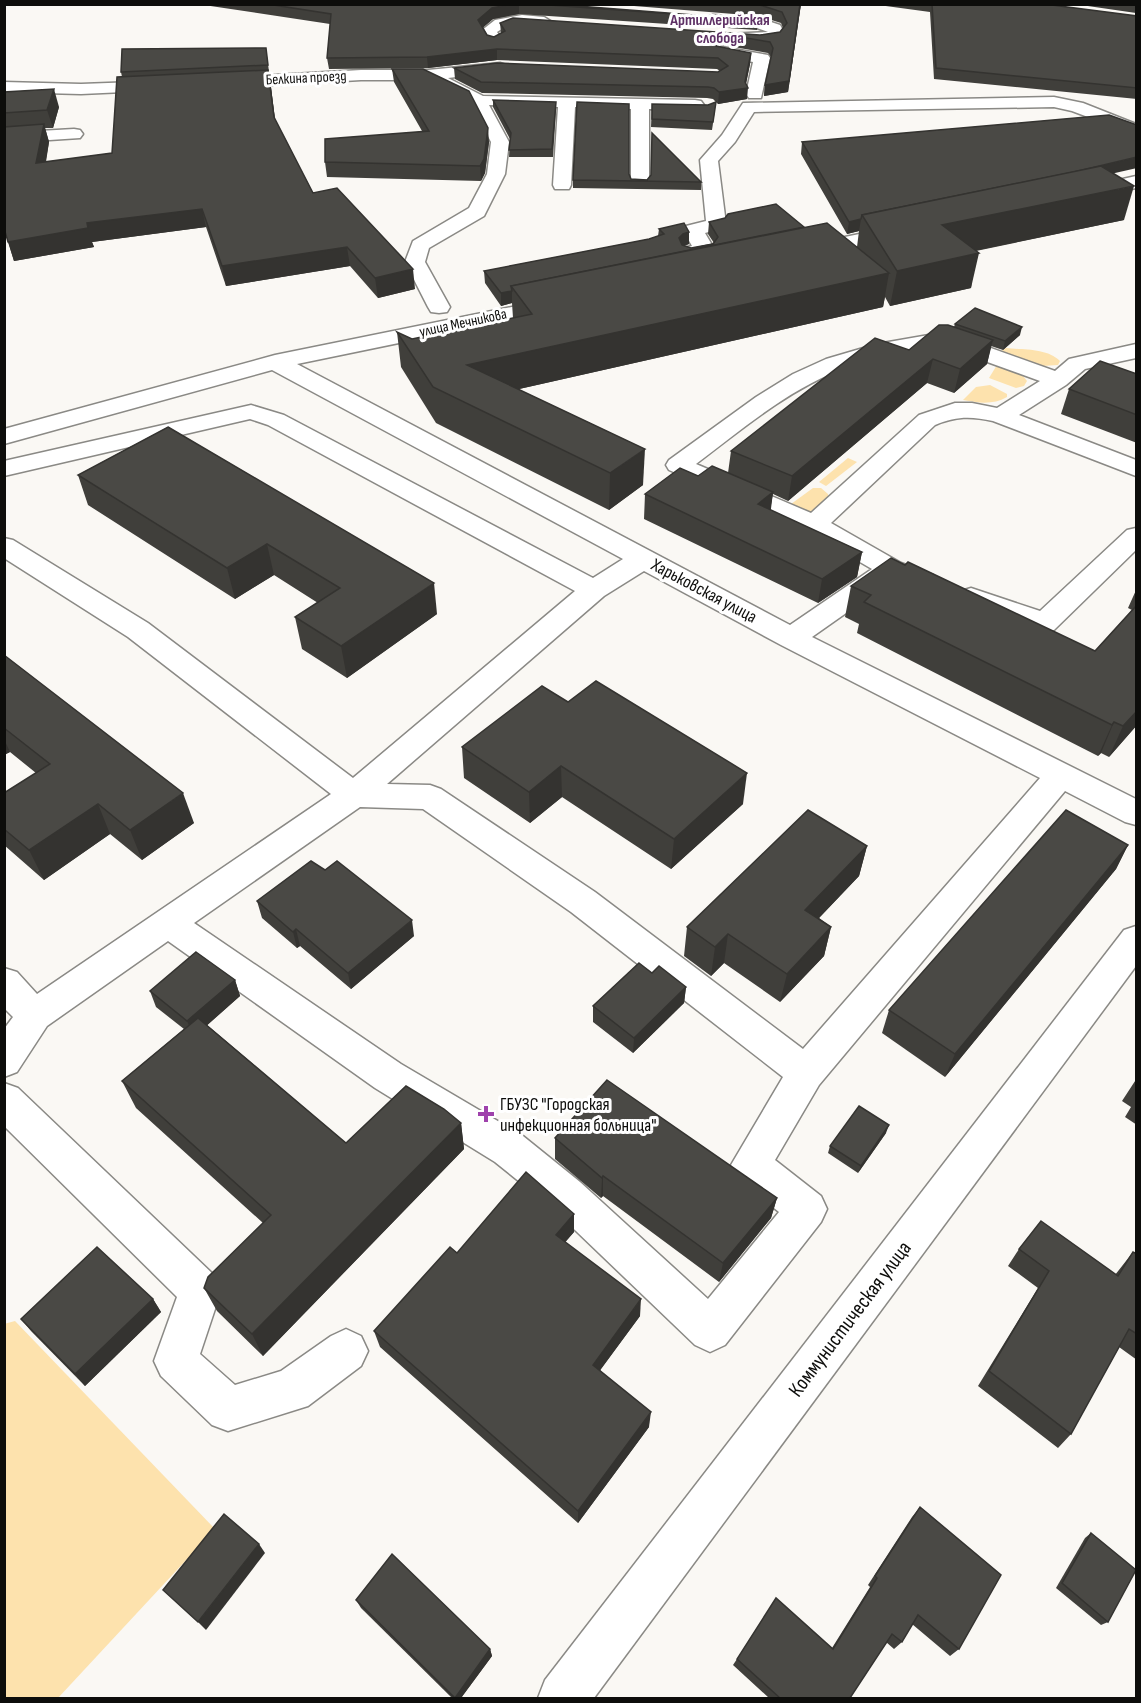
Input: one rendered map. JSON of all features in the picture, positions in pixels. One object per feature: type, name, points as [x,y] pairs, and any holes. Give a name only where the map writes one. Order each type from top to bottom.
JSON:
[{"type":"street","points":[[517,5],[551,7]]},
{"type":"street","points":[[495,41],[489,31],[496,24],[506,21],[565,23]]},
{"type":"street","points":[[702,35],[762,58],[755,94]]},
{"type":"street","points":[[495,41],[516,40]]},
{"type":"street","points":[[495,41],[490,54],[496,68]]},
{"type":"street","name":"Белкина проезд","points":[[213,84],[361,75],[428,75],[519,68]]},
{"type":"street","points":[[428,75],[478,100],[707,105]]},
{"type":"street","points":[[4,87],[81,89],[180,85]]},
{"type":"street","points":[[439,307],[415,262],[420,245],[477,212],[496,174],[500,142],[478,100]]},
{"type":"street","points":[[562,184],[567,102]]},
{"type":"street","points":[[690,252],[705,250],[693,230],[716,224],[709,160],[729,138],[749,107],[1054,102],[1077,107],[1137,130]]},
{"type":"street","points":[[640,182],[641,104]]},
{"type":"street","points":[[4,138],[74,134]]},
{"type":"street","points":[[1068,196],[1137,182]]},
{"type":"street","points":[[781,256],[919,228]]},
{"type":"street","name":"улица Мечникова","points":[[4,437],[275,362],[575,300]]},
{"type":"street","points":[[1058,380],[945,339],[864,354],[820,369],[783,391],[678,465],[814,524],[891,569],[1044,623],[1137,536]]},
{"type":"street","points":[[1000,416],[1058,380],[1077,364],[1137,351]]},
{"type":"street","name":"Харьковская улица","points":[[275,362],[791,638],[1137,813]]},
{"type":"street","points":[[814,524],[927,420],[949,410],[977,410],[1000,416],[1137,470]]},
{"type":"street","points":[[4,469],[251,412],[276,420],[594,590]]},
{"type":"street","points":[[4,546],[138,630],[354,795],[430,796],[583,902],[806,1073]]},
{"type":"street","points":[[4,1061],[34,1015],[354,795],[594,590],[643,559]]},
{"type":"street","points":[[791,638],[891,569]]},
{"type":"street","points":[[168,923],[388,1076],[509,1149],[566,1195],[710,1330],[807,1209],[751,1165],[806,1073],[1061,774]]},
{"type":"street","name":"Коммунистическая улица","points":[[563,1698],[1137,940]]},
{"type":"street","points":[[4,983],[34,1015]]},
{"type":"street","points":[[4,1100],[200,1291],[176,1361],[228,1409],[292,1390],[346,1351]]},
{"type":"shaded area","points":[[1006,348],[1042,352],[1060,361],[1058,365],[1042,366],[997,354]]},
{"type":"shaded area","points":[[1000,360],[1020,372],[1027,381],[1024,386],[1016,388],[989,378]]},
{"type":"shaded area","points":[[990,385],[1007,394],[1007,397],[986,403],[963,400],[976,387]]},
{"type":"shaded area","points":[[848,458],[857,462],[826,486],[819,482]]},
{"type":"shaded area","points":[[813,488],[821,488],[828,494],[829,502],[824,507],[810,512],[787,507]]},
{"type":"shaded area","points":[[15,1321],[215,1529],[58,1698],[5,1698],[4,1324]]},
{"type":"building","points":[[267,4],[513,4],[492,8],[478,20],[487,35],[494,37],[505,31],[500,23],[513,18],[760,35],[780,32],[787,23],[782,12],[749,4],[800,4],[789,81],[765,85],[773,48],[770,42],[723,34],[713,40],[716,46],[751,53],[745,82],[748,88],[719,92],[708,87],[481,82],[454,68],[497,63],[718,72],[728,66],[718,58],[497,49],[427,57],[327,58],[331,14]]},
{"type":"building","points":[[535,4],[552,4],[758,20]]},
{"type":"building","points":[[932,4],[1044,4],[1137,16],[1137,88],[936,68]]},
{"type":"building","points":[[266,48],[268,65],[121,72],[122,49]]},
{"type":"building","points":[[392,69],[423,69],[469,91],[488,128],[484,159],[480,166],[325,162],[325,139],[429,131]]},
{"type":"building","points":[[268,70],[274,117],[313,193],[337,188],[413,269],[375,278],[347,247],[222,266],[202,209],[87,223],[88,228],[8,242],[4,228],[4,127],[44,124],[36,163],[112,153],[117,77]]},
{"type":"building","points":[[54,89],[47,110],[4,113],[4,92]]},
{"type":"building","points":[[493,100],[556,102],[552,149],[509,150],[511,133]]},
{"type":"building","points":[[577,102],[629,104],[629,174],[631,179],[647,180],[651,175],[652,133],[701,182],[573,180]]},
{"type":"building","points":[[716,102],[713,122],[652,119],[652,104],[708,105]]},
{"type":"building","points":[[1109,115],[1137,125],[1137,157],[862,215],[861,219],[849,222],[802,142]]},
{"type":"building","points":[[1101,166],[1134,186],[942,225],[979,253],[897,271],[862,215]]},
{"type":"building","points":[[776,204],[804,227],[511,286],[512,291],[501,293],[484,271],[649,239],[664,234],[659,229],[684,223],[689,232],[679,238],[682,245],[691,248],[713,244],[718,237],[709,222],[725,218],[728,214]]},
{"type":"building","points":[[827,223],[889,273],[467,365],[645,449],[610,473],[433,387],[397,332],[412,339],[532,314],[511,286]]},
{"type":"building","points":[[975,308],[1022,327],[1005,341],[955,324]]},
{"type":"building","points":[[939,325],[948,325],[993,340],[960,369],[933,359],[792,476],[731,451],[875,338],[909,350]]},
{"type":"building","points":[[1100,361],[1137,374],[1137,415],[1069,389]]},
{"type":"building","points":[[168,427],[434,583],[341,646],[295,617],[340,588],[267,544],[227,568],[78,475]]},
{"type":"building","points":[[712,466],[773,492],[758,504],[862,552],[822,579],[645,494],[680,468],[698,476]]},
{"type":"building","points":[[891,558],[905,565],[908,562],[1095,651],[1137,605],[1137,711],[1123,726],[1114,722],[1112,725],[864,602],[871,595],[851,586]]},
{"type":"building","points":[[4,655],[183,793],[130,830],[98,804],[29,850],[4,829],[4,793],[50,764],[4,728]]},
{"type":"building","points":[[596,681],[747,773],[674,839],[561,766],[529,792],[462,747],[542,686],[568,702]]},
{"type":"building","points":[[808,810],[867,846],[805,910],[831,927],[787,974],[728,934],[715,947],[687,927]]},
{"type":"building","points":[[1066,810],[1128,845],[955,1054],[889,1010]]},
{"type":"building","points":[[311,861],[325,870],[337,861],[412,920],[348,973],[296,929],[293,932],[257,901]]},
{"type":"building","points":[[196,952],[235,980],[187,1021],[150,991]]},
{"type":"building","points":[[639,963],[652,973],[659,966],[686,987],[634,1038],[593,1006]]},
{"type":"building","points":[[198,1018],[346,1143],[406,1086],[444,1109],[461,1123],[252,1334],[204,1288],[208,1277],[271,1215],[122,1081]]},
{"type":"building","points":[[607,1080],[777,1198],[723,1263],[603,1176],[602,1178],[555,1138]]},
{"type":"building","points":[[859,1106],[889,1125],[861,1166],[830,1146]]},
{"type":"building","points":[[526,1172],[574,1214],[556,1235],[641,1299],[593,1365],[651,1412],[578,1511],[374,1331],[450,1247],[457,1253]]},
{"type":"building","points":[[1041,1221],[1118,1276],[1133,1252],[1137,1254],[1137,1334],[1129,1329],[1071,1434],[989,1371],[1049,1271],[1019,1249]]},
{"type":"building","points":[[97,1247],[153,1299],[75,1374],[21,1319]]},
{"type":"building","points":[[920,1507],[1001,1575],[959,1649],[918,1615],[902,1642],[892,1634],[850,1698],[780,1698],[737,1659],[776,1598],[833,1649],[877,1578],[875,1576]]},
{"type":"building","points":[[224,1514],[259,1544],[198,1622],[163,1590]]},
{"type":"building","points":[[1091,1533],[1136,1570],[1108,1622],[1062,1583]]},
{"type":"building","points":[[392,1554],[490,1649],[455,1698],[356,1600]]},
{"type":"place","name":"ГБУЗС \"Городская инфекционная больница\"","points":[[486,1114]]},
{"type":"district","name":"Артиллерийская слобода","points":[[720,29]]}]
